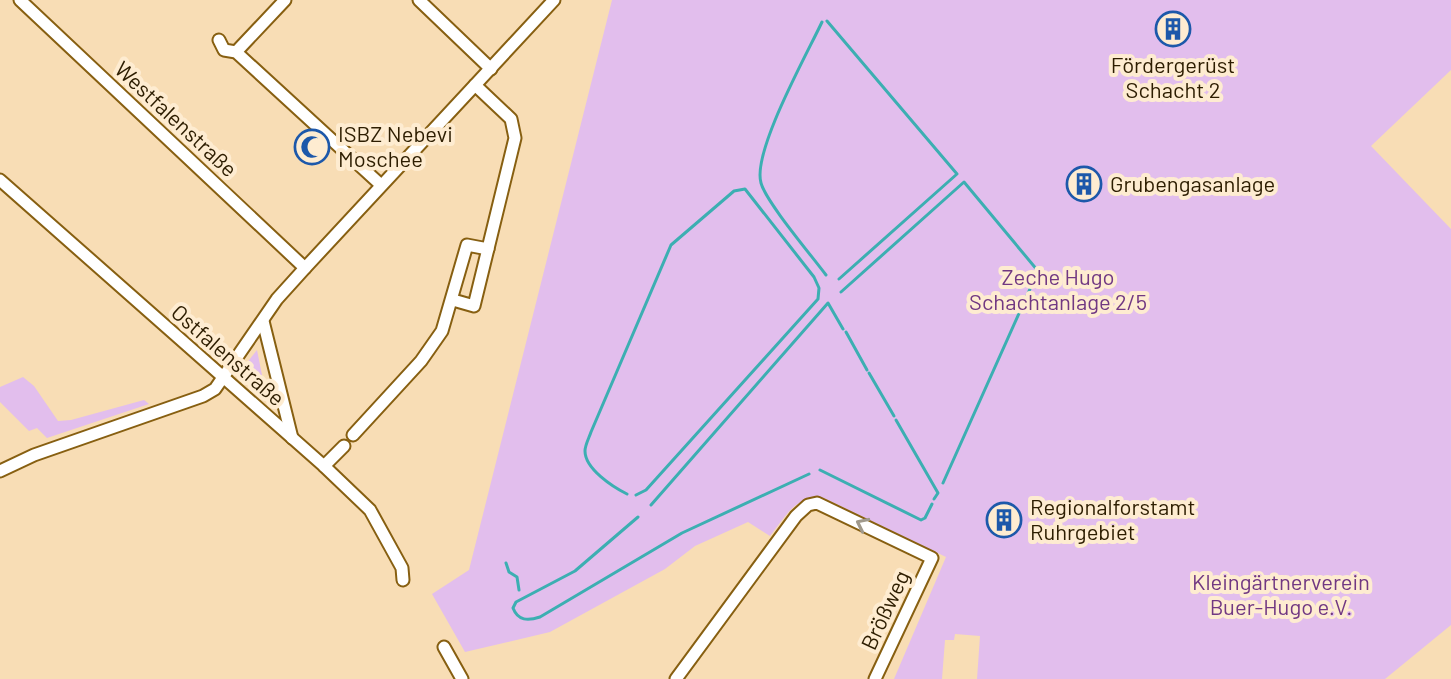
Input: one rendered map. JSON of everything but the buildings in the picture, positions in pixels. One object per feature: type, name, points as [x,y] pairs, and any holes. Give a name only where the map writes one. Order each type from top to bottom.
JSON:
[{"type":"street","name":"Westfalenstraße","points":[[20,0],[305,268]]},
{"type":"street","points":[[236,52],[285,0]]},
{"type":"street","points":[[419,0],[491,69]]},
{"type":"street","points":[[0,471],[34,455],[203,396],[218,386],[277,299],[554,0]]},
{"type":"street","points":[[219,40],[224,50],[236,52],[381,185]]},
{"type":"street","points":[[453,300],[474,306],[515,131],[511,119],[475,85]]},
{"type":"street","name":"Ostfalenstraße","points":[[0,180],[293,438],[370,510],[402,568],[403,580]]},
{"type":"street","points":[[353,435],[421,361],[442,331],[467,245],[488,249]]},
{"type":"street","points":[[263,321],[293,438]]},
{"type":"street","points":[[324,466],[344,446]]},
{"type":"street","name":"Brößweg","points":[[676,679],[796,516],[808,505],[824,505],[932,558],[875,679]]},
{"type":"street","points":[[444,647],[462,679]]},
{"type":"green space","name":"Zeche Hugo Schachtanlage 2/5","points":[[612,0],[1451,0],[1451,70],[1371,146],[1451,229],[1451,625],[1385,679],[977,679],[980,636],[955,634],[954,640],[945,640],[942,679],[894,679],[946,557],[824,498],[814,498],[792,508],[770,536],[748,522],[695,546],[665,569],[550,632],[465,652],[432,594],[469,570]]},
{"type":"green space","points":[[257,350],[266,401],[241,376],[242,369]]},
{"type":"green space","points":[[23,377],[34,386],[58,421],[144,400],[149,404],[47,438],[37,428],[29,431],[0,402],[0,387]]},
{"type":"waterway","points":[[827,21],[957,174],[839,279]]},
{"type":"waterway","points":[[822,22],[772,127],[760,168],[761,183],[771,203],[826,275]]},
{"type":"waterway","points":[[841,292],[964,182],[1038,271],[943,483]]},
{"type":"waterway","points":[[627,494],[595,471],[586,458],[587,442],[671,245],[734,191],[745,189],[814,277],[819,288],[818,299],[646,490],[636,495]]},
{"type":"waterway","points":[[651,505],[828,303],[843,329]]},
{"type":"waterway","points":[[846,332],[867,370]]},
{"type":"waterway","points":[[869,373],[894,416]]},
{"type":"waterway","points":[[896,420],[938,493],[934,499]]},
{"type":"waterway","points":[[820,470],[921,520],[932,504]]},
{"type":"waterway","points":[[638,517],[575,571],[516,602],[515,612],[524,619],[540,617],[682,533],[809,474]]},
{"type":"waterway","points":[[506,563],[509,572],[517,577],[519,590]]},
{"type":"place","name":"Fördergerüst Schacht 2","points":[[1173,29]]},
{"type":"place","name":"ISBZ Nebevi Moschee","points":[[312,147]]},
{"type":"place","name":"Grubengasanlage","points":[[1084,184]]},
{"type":"place","name":"Regionalforstamt Ruhrgebiet","points":[[1004,520]]},
{"type":"park label","name":"Kleingärtnerverein Buer-Hugo e.V.","points":[[1281,594]]}]
